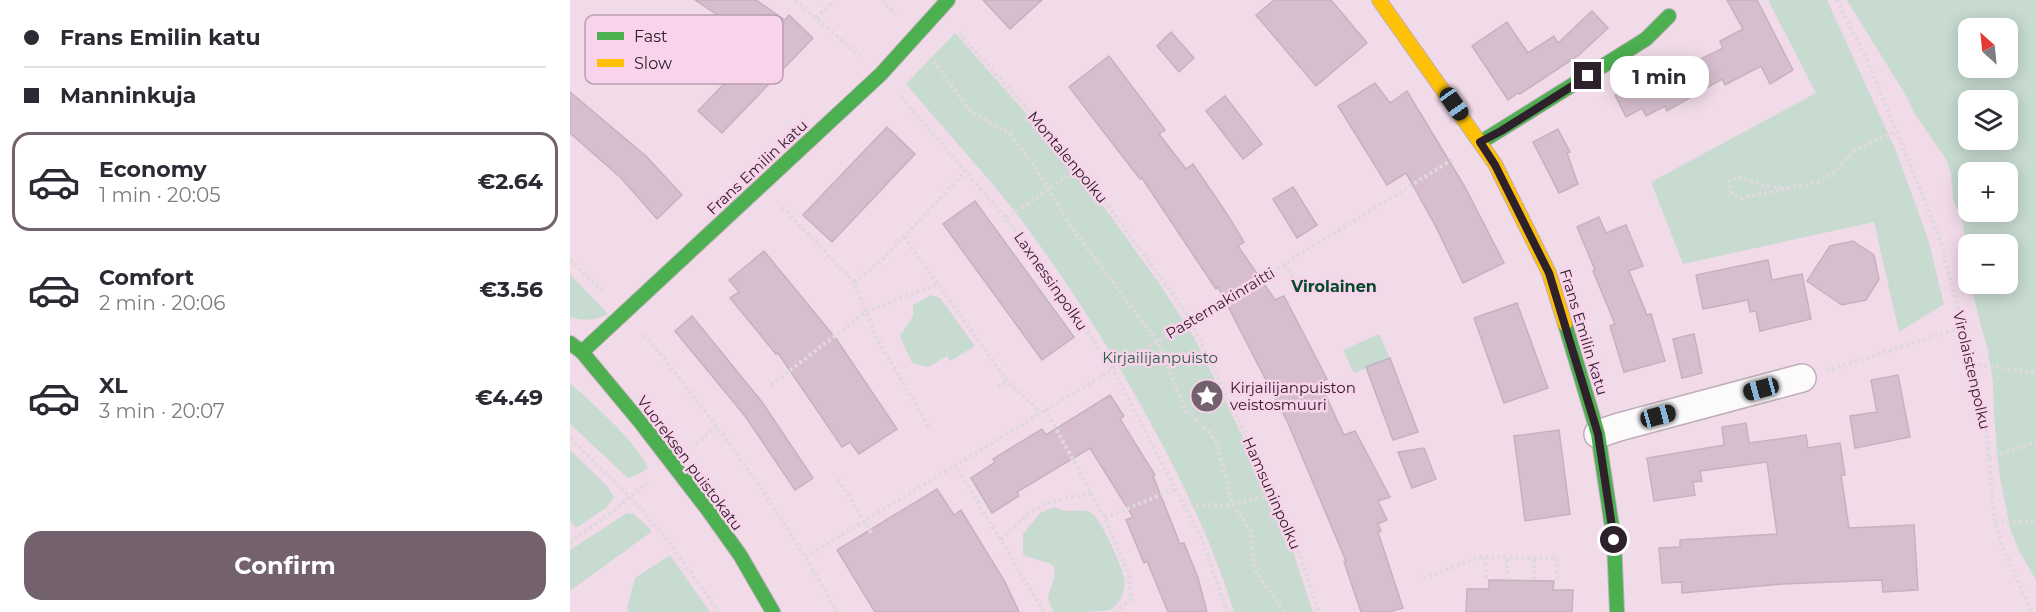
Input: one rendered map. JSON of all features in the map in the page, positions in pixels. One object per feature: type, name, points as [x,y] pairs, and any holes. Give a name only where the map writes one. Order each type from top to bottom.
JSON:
[{"type":"street","name":"Frans Emilin katu","points":[[582,352],[881,74],[948,0]]},
{"type":"street","name":"Frans Emilin katu","points":[[1379,0],[1495,165],[1549,273],[1598,434],[1614,540],[1617,612]]},
{"type":"street","points":[[1480,142],[1646,39],[1669,16]]},
{"type":"street","name":"Vuoreksen puistokatu","points":[[570,343],[582,352],[641,423],[708,510],[740,555],[773,612]]},
{"type":"street","points":[[1598,434],[1802,378]]},
{"type":"path","name":"Laxnessinpolku","points":[[795,0],[881,74],[966,171],[1006,218],[1112,368],[1202,540],[1227,612]]},
{"type":"path","points":[[816,18],[834,0]]},
{"type":"path","points":[[882,0],[903,20]]},
{"type":"path","name":"Virolaistenpolku","points":[[1837,0],[1868,63],[1940,240],[1986,428],[1995,523],[2002,546],[2032,612]]},
{"type":"path","name":"Montalenpolku","points":[[938,12],[1079,166],[1186,312]]},
{"type":"path","points":[[933,61],[971,112],[1010,134],[1035,167],[1071,227],[1156,341],[1186,411],[1210,433],[1217,445],[1233,505],[1250,529],[1254,565],[1258,575],[1284,612]]},
{"type":"path","points":[[1788,188],[1766,186],[1737,177],[1729,181],[1732,195],[1741,198],[1819,182],[1833,173],[1855,150],[1896,131]]},
{"type":"path","name":"Pasternakinraitti","points":[[806,557],[1156,341],[1192,322],[1480,142]]},
{"type":"path","points":[[1006,218],[1079,166]]},
{"type":"path","points":[[854,282],[881,261],[966,171]]},
{"type":"path","points":[[779,204],[854,282],[877,338],[930,429]]},
{"type":"path","points":[[904,237],[1008,382],[1040,412]]},
{"type":"path","points":[[570,260],[650,341],[718,426],[806,557],[837,612]]},
{"type":"path","points":[[1284,265],[1290,274],[1302,284]]},
{"type":"path","points":[[771,385],[867,311],[938,284]]},
{"type":"path","name":"Hamsuninpolku","points":[[1186,312],[1287,519],[1319,612]]},
{"type":"path","points":[[1802,378],[1962,327]]},
{"type":"path","points":[[1972,364],[2036,374]]},
{"type":"path","points":[[998,387],[1008,382]]},
{"type":"path","points":[[1045,409],[1105,518],[1130,576],[1131,599],[1116,612]]},
{"type":"path","points":[[570,438],[630,497],[666,538],[719,612]]},
{"type":"path","points":[[1988,459],[2036,442]]},
{"type":"path","points":[[955,465],[1044,612]]},
{"type":"path","points":[[838,479],[872,534]]},
{"type":"path","points":[[1105,518],[1175,489]]},
{"type":"path","points":[[1001,540],[1029,513],[1046,503],[1091,493]]},
{"type":"path","points":[[1184,505],[1233,505],[1275,493]]},
{"type":"path","points":[[570,543],[630,497]]},
{"type":"path","points":[[1995,523],[2036,521]]},
{"type":"path","points":[[1485,557],[1486,580]]},
{"type":"path","points":[[1423,578],[1485,557],[1508,557],[1557,558],[1557,580]]},
{"type":"path","points":[[1507,580],[1508,557]]},
{"type":"path","points":[[1534,558],[1534,580]]},
{"type":"green space","points":[[1768,0],[1827,0],[1896,151],[1928,239],[1944,304],[1899,332],[1874,222],[1683,264],[1651,182],[1816,93]]},
{"type":"green space","points":[[1847,0],[2036,0],[2036,580],[2019,551],[2010,528],[1999,472],[1993,382],[1988,351],[1973,294],[2018,294],[2018,234],[1964,234],[1963,222],[2018,222],[2018,162],[1958,162],[1958,212],[1953,200],[1951,174],[1946,159],[1914,113],[1908,99]]},
{"type":"green space","name":"Kirjailijanpuisto","points":[[955,33],[1083,178],[1159,283],[1194,337],[1276,505],[1313,612],[1234,612],[1209,543],[1179,476],[1089,318],[1052,262],[1012,208],[906,84]]},
{"type":"green space","points":[[570,274],[608,314],[589,320],[570,317]]},
{"type":"green space","points":[[931,295],[940,298],[975,346],[950,361],[947,356],[928,367],[912,363],[900,336],[913,316],[913,305]]},
{"type":"green space","points":[[1379,334],[1390,358],[1354,373],[1343,350]]},
{"type":"green space","points":[[570,383],[624,435],[648,468],[628,478],[570,424]]},
{"type":"green space","points":[[570,450],[607,486],[614,497],[607,507],[576,528],[570,521]]},
{"type":"green space","points":[[1055,507],[1064,511],[1089,512],[1097,519],[1123,573],[1123,592],[1114,608],[1091,612],[1054,612],[1051,607],[1048,597],[1054,579],[1054,566],[1023,554],[1023,534],[1040,513]]},
{"type":"green space","points":[[627,513],[634,514],[651,532],[570,591],[570,550]]},
{"type":"green space","points":[[670,555],[710,612],[629,612],[627,608],[635,578]]},
{"type":"building","points":[[695,0],[756,0],[778,15],[718,15]]},
{"type":"building","points":[[983,0],[1042,0],[1010,29]]},
{"type":"building","points":[[1274,0],[1331,0],[1367,43],[1316,86],[1256,15]]},
{"type":"building","points":[[1727,0],[1757,0],[1793,70],[1770,84],[1761,66],[1725,85],[1722,79],[1667,111],[1665,106],[1646,116],[1642,108],[1626,117],[1615,95],[1664,70],[1667,76],[1723,48],[1720,41],[1743,29]]},
{"type":"building","points":[[1592,11],[1608,28],[1579,55],[1508,100],[1472,46],[1507,22],[1528,53],[1554,36],[1558,43]]},
{"type":"building","points":[[789,15],[813,38],[783,69],[783,19],[785,20]]},
{"type":"building","points":[[1171,32],[1194,58],[1179,72],[1157,46]]},
{"type":"building","points":[[1109,56],[1165,130],[1159,134],[1186,169],[1193,164],[1244,242],[1238,246],[1275,300],[1284,296],[1327,379],[1320,383],[1344,435],[1355,431],[1390,497],[1378,501],[1387,520],[1378,524],[1381,531],[1378,532],[1403,608],[1389,612],[1361,612],[1344,562],[1346,561],[1288,423],[1218,287],[1216,289],[1142,178],[1140,179],[1069,87]]},
{"type":"building","points":[[1375,83],[1390,103],[1407,91],[1465,187],[1504,263],[1463,283],[1406,173],[1387,185],[1338,106]]},
{"type":"building","points":[[724,84],[769,84],[722,133],[698,111]]},
{"type":"building","points":[[570,92],[646,156],[682,195],[657,219],[621,178],[570,133]]},
{"type":"building","points":[[1225,96],[1262,144],[1243,159],[1206,111]]},
{"type":"building","points":[[887,127],[915,154],[832,242],[803,215]]},
{"type":"building","points":[[1558,129],[1570,152],[1567,153],[1578,184],[1559,193],[1533,142]]},
{"type":"building","points":[[1293,187],[1317,225],[1297,238],[1273,199]]},
{"type":"building","points":[[975,201],[1074,337],[1042,360],[943,224]]},
{"type":"building","points":[[1599,217],[1606,233],[1626,225],[1643,266],[1629,271],[1647,315],[1651,314],[1665,361],[1624,372],[1610,326],[1615,324],[1577,227]]},
{"type":"building","points":[[1853,241],[1874,255],[1879,279],[1866,300],[1842,305],[1807,281],[1830,246]]},
{"type":"building","points":[[764,251],[837,340],[897,429],[859,454],[850,442],[842,447],[778,353],[776,354],[730,298],[739,292],[729,280]]},
{"type":"building","points":[[1768,260],[1772,280],[1802,274],[1811,319],[1760,331],[1756,311],[1750,312],[1748,300],[1703,309],[1696,275]]},
{"type":"building","points":[[1517,303],[1548,388],[1504,403],[1474,318]]},
{"type":"building","points":[[692,316],[762,402],[813,478],[795,490],[745,416],[675,331]]},
{"type":"building","points":[[1694,334],[1702,373],[1682,378],[1673,339]]},
{"type":"building","points":[[1390,358],[1418,432],[1393,440],[1366,367]]},
{"type":"building","points":[[1898,375],[1910,437],[1855,448],[1850,416],[1877,412],[1871,380]]},
{"type":"building","points":[[1110,395],[1124,416],[1120,419],[1155,475],[1153,476],[1180,544],[1184,543],[1198,578],[1207,612],[1168,612],[1147,561],[1144,563],[1126,520],[1133,517],[1090,448],[1017,492],[1019,496],[992,513],[971,478],[995,462],[993,459],[1042,429],[1046,435]]},
{"type":"building","points":[[1746,423],[1749,443],[1806,435],[1808,448],[1840,443],[1845,475],[1841,475],[1849,528],[1914,525],[1918,590],[1883,592],[1882,580],[1782,584],[1682,593],[1682,582],[1662,583],[1659,548],[1680,547],[1680,540],[1777,534],[1767,462],[1700,471],[1702,481],[1693,482],[1695,495],[1654,501],[1647,458],[1724,445],[1722,427]]},
{"type":"building","points":[[1559,430],[1570,514],[1525,521],[1514,436]]},
{"type":"building","points":[[1424,448],[1436,479],[1412,488],[1398,452]]},
{"type":"building","points":[[937,489],[954,515],[961,510],[1005,582],[1019,612],[875,612],[837,550]]},
{"type":"building","points":[[1489,580],[1554,581],[1553,590],[1573,590],[1572,612],[1466,612],[1467,589],[1489,589]]},
{"type":"traffic: fast","points":[[582,352],[881,74],[948,0]]},
{"type":"traffic: fast","points":[[1481,142],[1646,39],[1669,16]]},
{"type":"traffic: fast","points":[[1565,324],[1598,434],[1614,540],[1617,612]]},
{"type":"traffic: fast","points":[[570,343],[582,352],[641,423],[708,510],[740,555],[773,612]]},
{"type":"traffic: slow","points":[[1379,0],[1495,164],[1549,273],[1565,324]]},
{"type":"place","name":"Kirjailijanpuiston veistosmuuri","points":[[1207,396]]},
{"type":"district","name":"Virolainen","points":[[1334,286]]},
{"type":"route","points":[[1588,76],[1480,142],[1495,165],[1549,273],[1598,434],[1614,540]]}]
